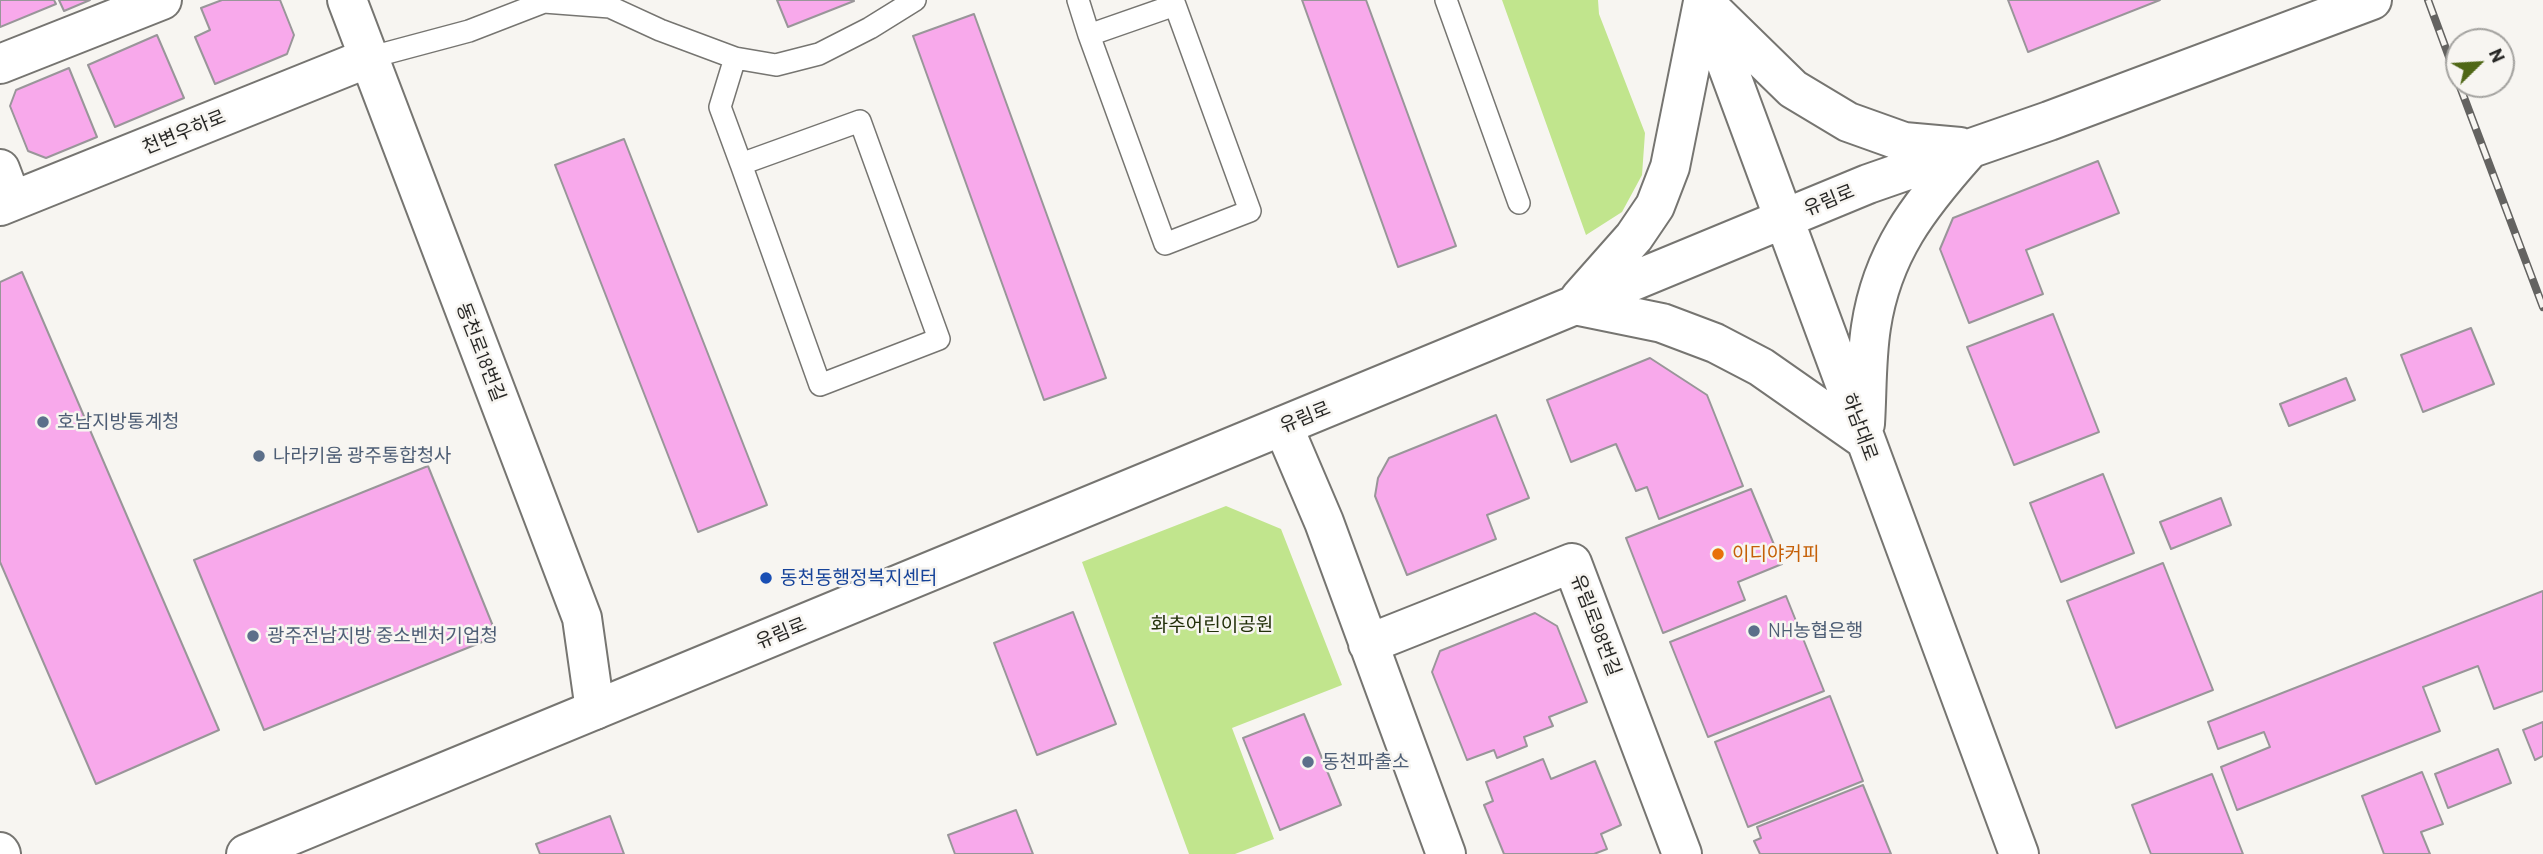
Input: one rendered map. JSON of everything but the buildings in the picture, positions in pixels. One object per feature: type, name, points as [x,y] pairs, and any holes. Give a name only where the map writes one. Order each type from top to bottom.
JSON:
[{"type":"street","points":[[0,64],[162,0]]},
{"type":"street","name":"동천로18번길","points":[[347,0],[582,618],[594,710]]},
{"type":"street","points":[[1703,0],[1793,89],[1847,122],[1904,142],[1971,148]]},
{"type":"street","points":[[1703,0],[1670,167],[1655,206],[1634,237],[1574,305],[1662,323],[1715,343],[1761,368],[1864,439]]},
{"type":"street","name":"하남대로","points":[[1703,0],[2019,854]]},
{"type":"street","name":"유림로","points":[[246,854],[1868,184],[2049,121],[2372,0]]},
{"type":"street","name":"천변우하로","points":[[4,192],[368,58]]},
{"type":"street","points":[[1864,439],[1871,328],[1881,284],[1902,234],[1928,195],[1971,148]]},
{"type":"street","points":[[1283,426],[1324,522],[1446,854]]},
{"type":"street","name":"유림로98번길","points":[[1368,644],[1572,563],[1682,854]]},
{"type":"lane","points":[[368,58],[469,31],[544,1],[610,7],[660,30],[736,58],[776,65],[819,54],[870,28],[915,0]]},
{"type":"lane","points":[[1078,0],[1089,35],[1165,244],[1251,211],[1175,5],[1089,35]]},
{"type":"lane","points":[[1446,0],[1519,203]]},
{"type":"lane","points":[[736,58],[720,107],[820,385],[939,339],[860,121],[741,164]]},
{"type":"green space","points":[[1502,0],[1598,0],[1599,14],[1645,133],[1642,175],[1622,212],[1586,235]]},
{"type":"green space","name":"화추어린이공원","points":[[1226,506],[1281,529],[1342,685],[1232,728],[1274,839],[1235,854],[1189,854],[1082,562]]},
{"type":"railway","points":[[2428,0],[2445,46]]},
{"type":"railway","points":[[2464,98],[2543,307]]},
{"type":"place","name":"호남지방통계청","points":[[43,422]]},
{"type":"place","name":"나라키움 광주통합청사","points":[[259,456]]},
{"type":"place","name":"이디야커피","points":[[1718,554]]},
{"type":"place","name":"동천동행정복지센터","points":[[766,578]]},
{"type":"place","name":"NH농협은행","points":[[1754,631]]},
{"type":"place","name":"광주전남지방 중소벤처기업청","points":[[253,636]]},
{"type":"place","name":"동천파출소","points":[[1308,762]]}]
